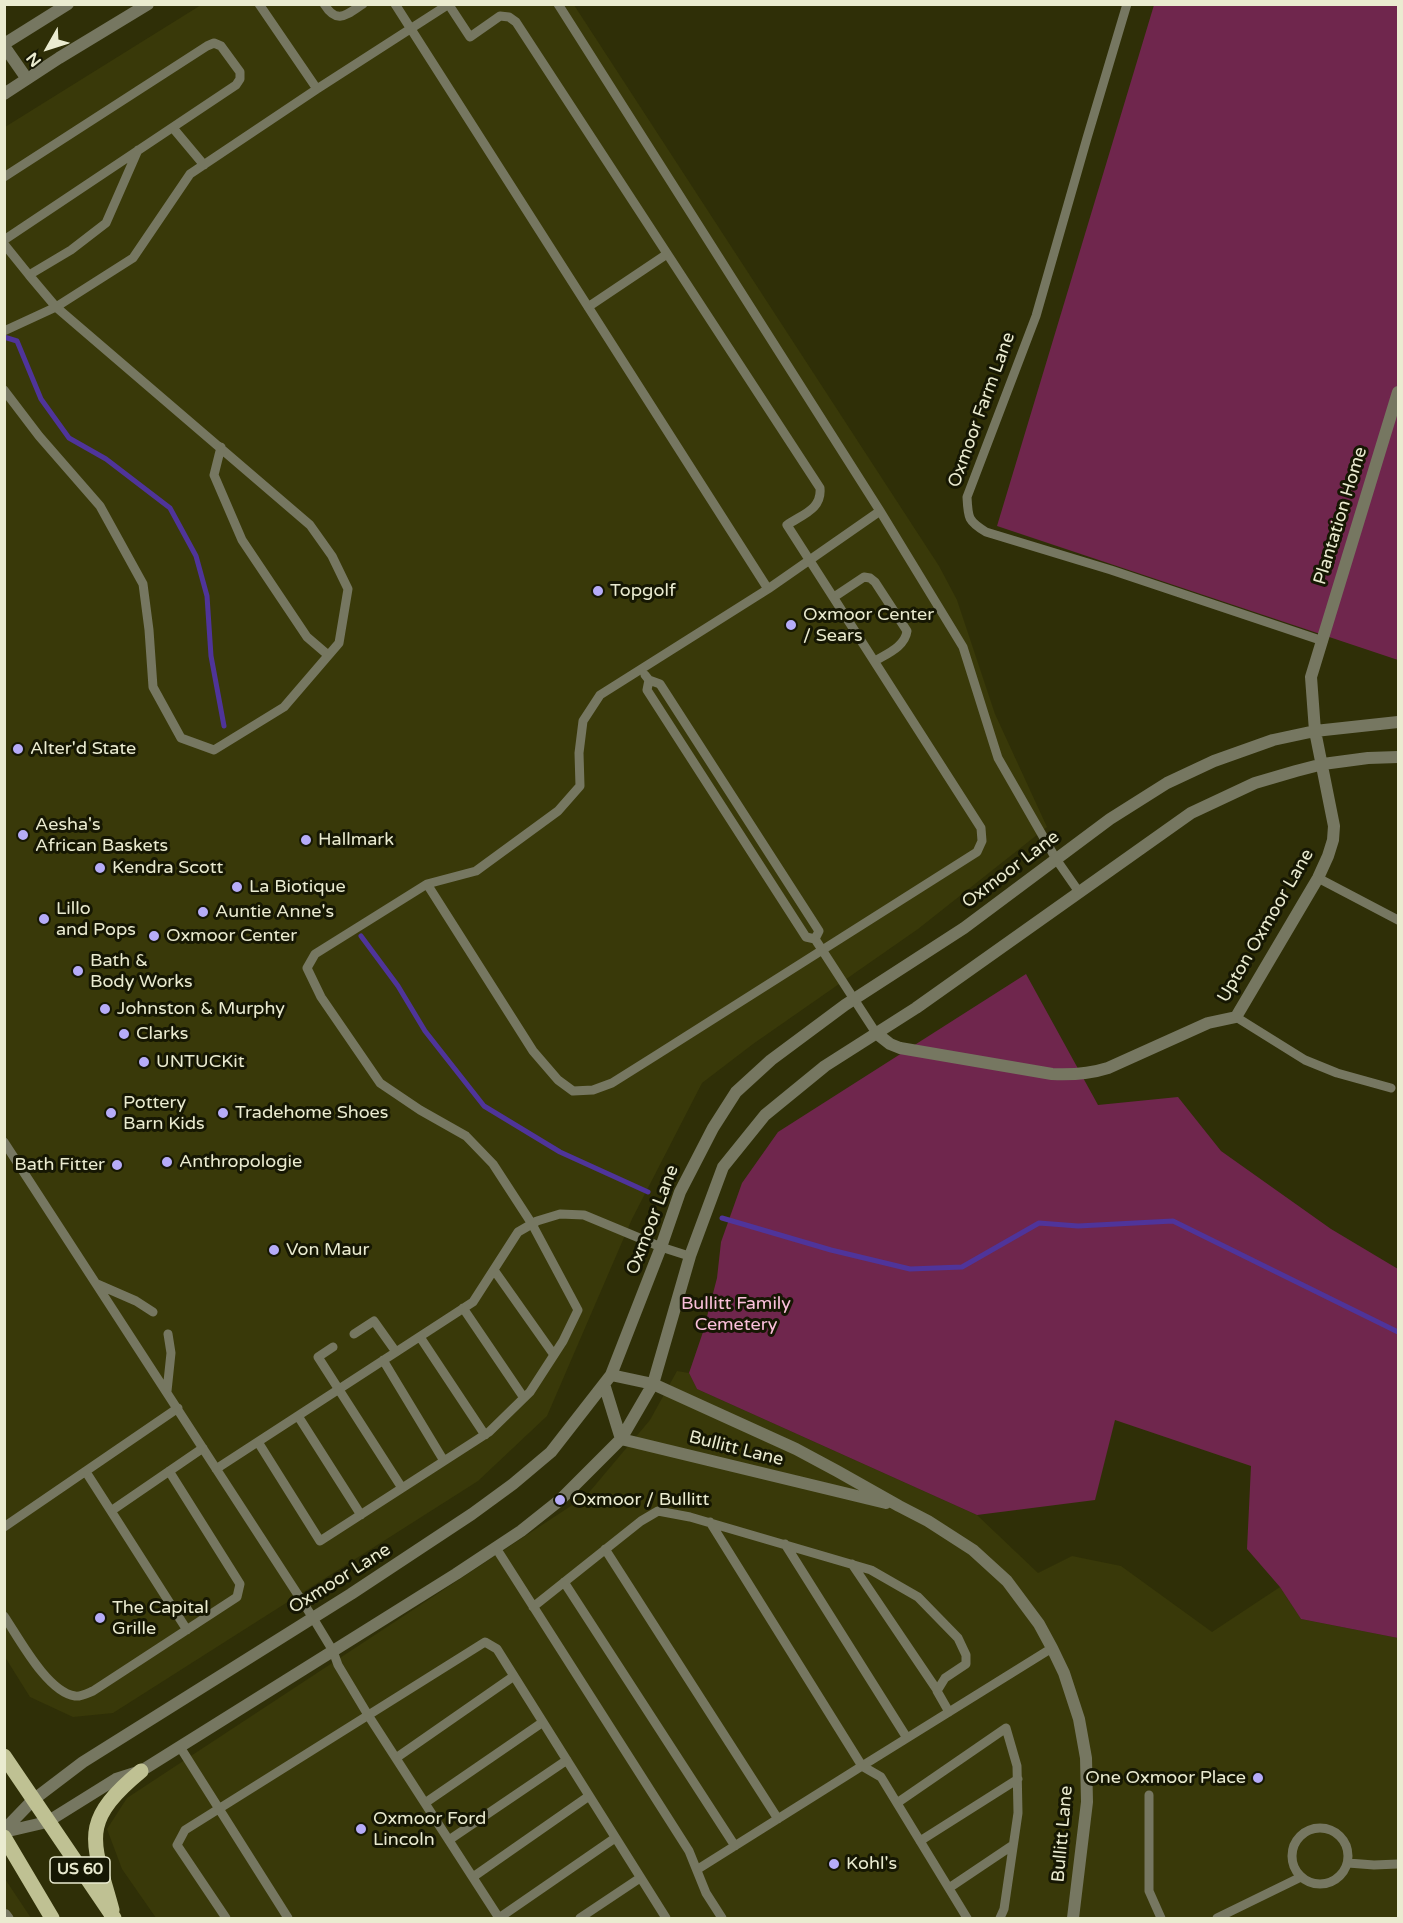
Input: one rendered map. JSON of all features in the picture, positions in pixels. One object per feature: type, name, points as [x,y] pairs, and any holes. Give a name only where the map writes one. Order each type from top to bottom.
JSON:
[{"type":"main road","name":"US 60","points":[[4,1756],[114,1918]]},
{"type":"main road","points":[[114,1918],[97,1853],[95,1832],[103,1809],[123,1786],[141,1771]]},
{"type":"main road","name":"US 60","points":[[4,1837],[52,1918]]},
{"type":"street","points":[[27,79],[4,45],[68,4]]},
{"type":"street","points":[[4,94],[148,4]]},
{"type":"street","name":"Plantation Home","points":[[1323,641],[1397,397]]},
{"type":"street","points":[[1315,731],[1311,677],[1323,641]]},
{"type":"street","name":"Oxmoor Lane","points":[[4,1831],[33,1800],[84,1762],[370,1582],[513,1484],[551,1452],[608,1379],[661,1247],[680,1192],[713,1128],[736,1092],[787,1047],[854,999],[964,928],[1110,819],[1191,771],[1254,745],[1315,731],[1398,722]]},
{"type":"street","name":"Upton Oxmoor Lane","points":[[876,1033],[890,1044],[900,1048],[1053,1074],[1071,1075],[1108,1068],[1208,1023],[1236,1017],[1318,878],[1333,840],[1334,826],[1315,731]]},
{"type":"street","name":"Oxmoor Lane","points":[[4,1831],[47,1821],[116,1779],[141,1771],[496,1548],[560,1500],[621,1439],[653,1384],[690,1256],[723,1167],[765,1115],[825,1066],[916,1008],[1173,824],[1211,802],[1255,783],[1323,764],[1398,757]]},
{"type":"street","points":[[608,1379],[621,1439]]},
{"type":"street","name":"Bullitt Lane","points":[[608,1379],[653,1384],[795,1449],[928,1521],[973,1550],[1007,1581],[1024,1602],[1052,1648],[1064,1673],[1079,1719],[1086,1758],[1087,1802],[1073,1918]]},
{"type":"street","name":"Bullitt Lane","points":[[621,1439],[899,1506]]},
{"type":"lane","points":[[259,4],[316,89]]},
{"type":"lane","points":[[324,4],[330,14],[337,17],[344,16],[363,4]]},
{"type":"lane","points":[[395,4],[768,589]]},
{"type":"lane","points":[[4,331],[56,307],[133,258],[190,174],[316,89],[449,4],[470,37],[501,16],[509,17],[516,22],[820,488],[821,497],[818,504],[787,525],[981,828],[982,841],[977,852],[612,1083],[593,1090],[573,1091],[558,1080],[533,1051],[427,884]]},
{"type":"lane","points":[[558,4],[880,511],[963,647],[998,758],[1056,859],[1079,892]]},
{"type":"lane","name":"Oxmoor Farm Lane","points":[[1127,4],[1036,316],[967,497],[968,514],[973,524],[986,532],[1111,570],[1323,641]]},
{"type":"lane","points":[[4,177],[207,46],[214,44],[221,46],[240,72],[240,79],[236,85],[4,242],[56,307],[310,525],[333,556],[348,589],[339,643],[284,708],[214,750],[181,738],[153,687],[143,584],[100,506],[39,436],[4,390]]},
{"type":"lane","points":[[173,128],[204,165]]},
{"type":"lane","points":[[29,275],[71,250],[106,223],[138,150]]},
{"type":"lane","points":[[588,307],[667,254]]},
{"type":"lane","points":[[221,447],[214,476],[242,540],[307,637],[328,655]]},
{"type":"lane","points":[[258,1442],[320,1541],[485,1435],[524,1398],[554,1355],[578,1310],[532,1224],[493,1164],[466,1136],[420,1110],[380,1083],[321,997],[307,968],[315,954],[427,884],[476,871],[558,812],[580,786],[579,753],[583,720],[600,695],[768,589],[880,511]]},
{"type":"lane","points":[[834,597],[864,577],[875,582],[888,602],[906,632],[906,639],[874,661]]},
{"type":"lane","points":[[642,669],[649,680],[660,684],[819,931],[815,939]]},
{"type":"lane","points":[[649,680],[647,690],[653,700],[806,937],[815,939],[876,1033]]},
{"type":"lane","points":[[1318,878],[1398,920]]},
{"type":"lane","points":[[1236,1017],[1305,1060],[1394,1091]]},
{"type":"lane","points":[[4,1142],[312,1618],[368,1715],[499,1918],[615,1838]]},
{"type":"lane","points":[[216,1469],[473,1302],[518,1232],[532,1224],[560,1214],[584,1215],[661,1247],[690,1256]]},
{"type":"lane","points":[[494,1270],[554,1355]]},
{"type":"lane","points":[[96,1284],[136,1301],[153,1312]]},
{"type":"lane","points":[[464,1308],[524,1398]]},
{"type":"lane","points":[[354,1334],[375,1321],[396,1352]]},
{"type":"lane","points":[[167,1391],[171,1353],[168,1334]]},
{"type":"lane","points":[[420,1337],[485,1435]]},
{"type":"lane","points":[[333,1347],[318,1357],[402,1488]]},
{"type":"lane","points":[[383,1360],[444,1461]]},
{"type":"lane","points":[[4,1527],[178,1408]]},
{"type":"lane","points":[[298,1416],[361,1515]]},
{"type":"lane","points":[[111,1510],[202,1448]]},
{"type":"lane","points":[[4,1616],[42,1673],[62,1691],[77,1697],[93,1691],[237,1597],[240,1584],[170,1471]]},
{"type":"lane","points":[[86,1472],[187,1630]]},
{"type":"lane","points":[[534,1607],[641,1521],[658,1511],[710,1522],[871,1570],[918,1597],[958,1638],[966,1655],[966,1664],[945,1678],[937,1690]]},
{"type":"lane","points":[[710,1522],[862,1766],[881,1777],[967,1918]]},
{"type":"lane","points":[[785,1544],[907,1738]]},
{"type":"lane","points":[[496,1548],[689,1851],[706,1893],[722,1918]]},
{"type":"lane","points":[[605,1549],[778,1819]]},
{"type":"lane","points":[[852,1564],[937,1690],[949,1712]]},
{"type":"lane","points":[[564,1582],[735,1846]]},
{"type":"lane","points":[[226,1918],[177,1845],[185,1830],[485,1642],[497,1649],[664,1918]]},
{"type":"lane","points":[[698,1869],[1052,1648]]},
{"type":"lane","points":[[396,1758],[514,1676]]},
{"type":"lane","points":[[425,1803],[543,1722]]},
{"type":"lane","points":[[897,1803],[1006,1728],[1017,1766],[1018,1814],[1005,1909],[1000,1918]]},
{"type":"lane","points":[[180,1747],[288,1918]]},
{"type":"lane","points":[[448,1840],[567,1760]]},
{"type":"lane","points":[[920,1841],[1018,1779]]},
{"type":"lane","points":[[1149,1795],[1149,1891],[1161,1918]]},
{"type":"lane","points":[[473,1877],[589,1796]]},
{"type":"lane","points":[[1328,1829],[1337,1833],[1344,1840],[1348,1849],[1348,1863],[1342,1875],[1326,1884],[1317,1885],[1297,1874],[1292,1861],[1292,1851],[1295,1842],[1310,1830],[1328,1829]]},
{"type":"lane","points":[[949,1888],[1013,1845]]},
{"type":"lane","points":[[1348,1863],[1398,1864]]},
{"type":"lane","points":[[1217,1918],[1300,1877]]},
{"type":"lane","points":[[580,1918],[640,1878]]},
{"type":"lane","points":[[4,1915],[6,1914],[9,1918]]},
{"type":"shaded area","points":[[201,5],[574,5],[939,566],[957,600],[995,714],[1047,827],[918,929],[753,1044],[702,1083],[632,1219],[547,1416],[478,1481],[113,1713],[73,1717],[30,1697],[5,1657],[5,127]]},
{"type":"shaded area","points":[[677,1371],[689,1373],[697,1389],[977,1515],[1038,1573],[1072,1556],[1121,1566],[1212,1632],[1280,1587],[1301,1619],[1398,1638],[1398,1918],[156,1918],[122,1869],[107,1829],[127,1798],[586,1496],[650,1420]]},
{"type":"shaded area","points":[[4,1877],[7,1882],[31,1918],[5,1918]]},
{"type":"green space","points":[[1154,5],[1398,5],[1398,660],[997,526]]},
{"type":"green space","name":"Bullitt Family Cemetery","points":[[1026,974],[1098,1105],[1178,1097],[1221,1151],[1331,1229],[1398,1269],[1398,1638],[1301,1619],[1280,1587],[1247,1549],[1251,1466],[1115,1420],[1095,1500],[977,1515],[697,1389],[689,1373],[703,1332],[717,1278],[721,1242],[742,1183],[778,1132]]},
{"type":"waterway","points":[[4,337],[17,341],[41,399],[69,438],[106,459],[170,508],[196,556],[207,596],[211,656],[224,726]]},
{"type":"waterway","points":[[361,936],[398,986],[425,1031],[484,1106],[560,1152],[648,1192]]},
{"type":"waterway","points":[[722,1218],[831,1250],[910,1269],[962,1267],[1039,1223],[1078,1226],[1173,1221],[1398,1332]]},
{"type":"place","name":"Topgolf","points":[[598,591]]},
{"type":"place","name":"Oxmoor Center / Sears","points":[[791,625]]},
{"type":"place","name":"Alter'd State","points":[[18,749]]},
{"type":"place","name":"Aesha's African Baskets","points":[[23,835]]},
{"type":"place","name":"Hallmark","points":[[306,840]]},
{"type":"place","name":"Kendra Scott","points":[[100,868]]},
{"type":"place","name":"La Biotique","points":[[237,887]]},
{"type":"place","name":"Auntie Anne's","points":[[203,912]]},
{"type":"place","name":"Lillo and Pops","points":[[44,919]]},
{"type":"place","name":"Oxmoor Center","points":[[154,936]]},
{"type":"place","name":"Bath & Body Works","points":[[78,971]]},
{"type":"place","name":"Johnston & Murphy","points":[[105,1009]]},
{"type":"place","name":"Clarks","points":[[124,1034]]},
{"type":"place","name":"UNTUCKit","points":[[144,1062]]},
{"type":"place","name":"Pottery Barn Kids","points":[[111,1113]]},
{"type":"place","name":"Tradehome Shoes","points":[[223,1113]]},
{"type":"place","name":"Anthropologie","points":[[167,1162]]},
{"type":"place","name":"Bath Fitter","points":[[117,1165]]},
{"type":"place","name":"Von Maur","points":[[274,1250]]},
{"type":"place","name":"Oxmoor / Bullitt","points":[[560,1500]]},
{"type":"place","name":"The Capital Grille","points":[[100,1618]]},
{"type":"place","name":"One Oxmoor Place","points":[[1258,1778]]},
{"type":"place","name":"Oxmoor Ford Lincoln","points":[[361,1829]]},
{"type":"place","name":"Kohl's","points":[[834,1864]]}]
